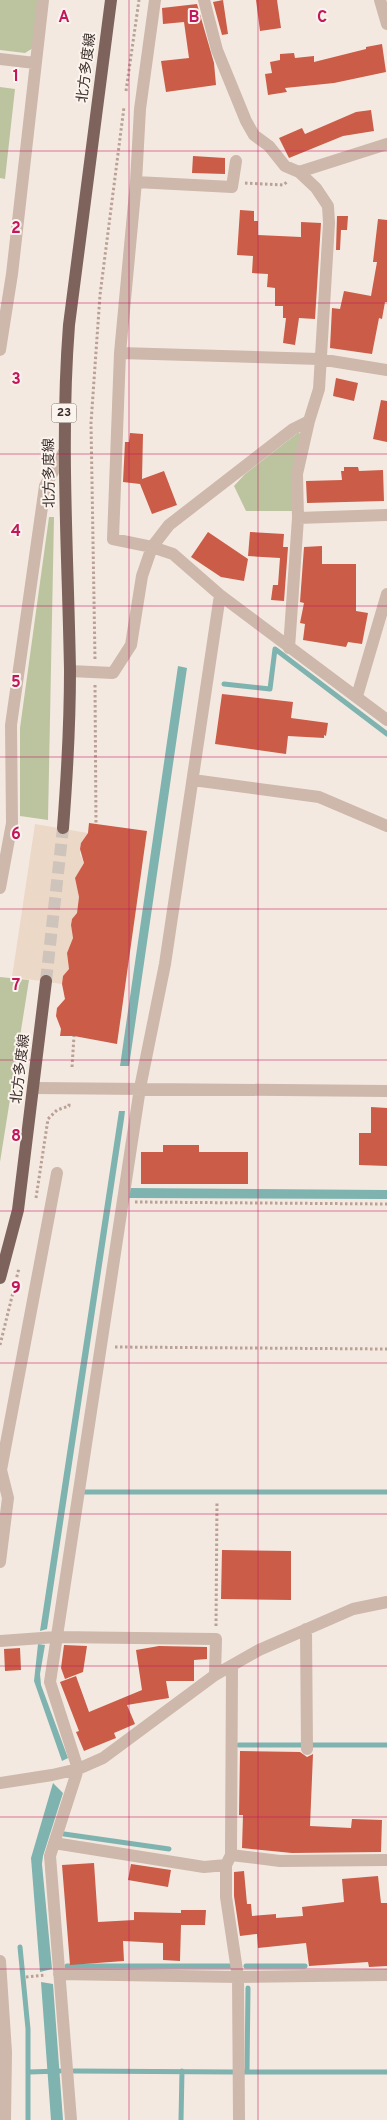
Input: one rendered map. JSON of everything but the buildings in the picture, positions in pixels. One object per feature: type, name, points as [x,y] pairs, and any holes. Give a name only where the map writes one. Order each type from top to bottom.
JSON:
[{"type":"main road","name":"北方多度線","points":[[63,828],[67,774],[70,671],[64,452],[65,376],[69,325],[111,0]]},
{"type":"main road","name":"北方多度線","points":[[0,1278],[18,1210],[46,981]]},
{"type":"street","points":[[0,350],[12,274],[43,0]]},
{"type":"street","points":[[155,0],[142,82],[136,182],[120,353],[113,539],[152,547],[172,554],[220,595],[289,648],[358,696],[387,720]]},
{"type":"street","points":[[204,0],[217,50],[246,121],[254,135],[269,146],[285,166],[299,172],[316,188],[328,206],[329,223],[319,389],[309,421],[297,474],[298,518],[289,648]]},
{"type":"street","points":[[380,0],[387,24]]},
{"type":"street","points":[[0,60],[35,63]]},
{"type":"street","points":[[299,172],[387,144]]},
{"type":"street","points":[[136,182],[232,187],[236,161]]},
{"type":"street","points":[[120,353],[320,359],[387,370]]},
{"type":"street","points":[[70,671],[113,673],[131,644],[142,576],[152,547],[169,525],[293,429],[309,421]]},
{"type":"street","points":[[0,888],[12,823],[11,725],[46,486],[64,452]]},
{"type":"street","points":[[298,518],[387,515]]},
{"type":"street","points":[[358,696],[384,623],[387,594]]},
{"type":"street","points":[[71,2120],[50,1856],[78,1769],[50,1682],[140,1088],[165,964],[220,595]]},
{"type":"street","points":[[193,780],[319,797],[387,826]]},
{"type":"street","points":[[34,1088],[387,1091]]},
{"type":"street","points":[[0,1562],[8,1498],[2,1470],[57,1173]]},
{"type":"street","points":[[0,1783],[78,1769],[103,1758],[215,1675],[259,1650],[353,1609],[387,1602]]},
{"type":"street","points":[[306,1629],[307,1749]]},
{"type":"street","points":[[0,1641],[56,1637],[216,1639],[215,1675]]},
{"type":"street","points":[[232,1666],[226,1896],[238,1977],[238,2120]]},
{"type":"street","points":[[54,1843],[204,1867],[228,1860],[387,1860]]},
{"type":"street","points":[[0,1960],[6,2052],[5,2120]]},
{"type":"street","points":[[59,1974],[238,1977],[387,1976]]},
{"type":"path","points":[[233,182],[283,185],[299,172]]},
{"type":"path","points":[[96,794],[96,824]]},
{"type":"path","points":[[72,1067],[74,1036]]},
{"type":"path","points":[[123,1202],[387,1204]]},
{"type":"path","points":[[101,1347],[387,1349]]},
{"type":"path","points":[[216,1639],[217,1502]]},
{"type":"path","points":[[26,1977],[59,1974]]},
{"type":"green space","points":[[0,0],[39,0],[33,48],[25,53],[0,50]]},
{"type":"green space","points":[[0,87],[15,89],[5,179],[0,178]]},
{"type":"green space","points":[[299,432],[301,436],[294,511],[246,511],[234,486],[245,474]]},
{"type":"green space","points":[[49,517],[54,517],[48,820],[20,816],[20,728]]},
{"type":"green space","points":[[0,977],[29,980],[0,1162]]},
{"type":"shaded area","points":[[35,824],[88,833],[81,843],[80,854],[84,863],[75,878],[79,897],[77,913],[72,919],[71,925],[73,938],[67,953],[69,969],[63,976],[62,984],[12,977]]},
{"type":"water","points":[[178,666],[187,668],[129,1066],[120,1066]]},
{"type":"water","points":[[119,1111],[125,1111],[124,1119],[47,1629],[40,1631]]},
{"type":"water","points":[[130,1188],[387,1190],[387,1199],[129,1198]]},
{"type":"water","points":[[38,1644],[45,1645],[40,1674],[41,1685],[68,1758],[62,1761],[34,1681]]},
{"type":"water","points":[[53,1783],[63,1793],[42,1864],[52,1969],[40,1972],[31,1858]]},
{"type":"water","points":[[41,1982],[53,1984],[63,2120],[51,2120]]},
{"type":"waterway","points":[[224,684],[270,689],[275,649],[387,734]]},
{"type":"waterway","points":[[85,1492],[387,1492]]},
{"type":"waterway","points":[[239,1745],[302,1745]]},
{"type":"waterway","points":[[312,1745],[387,1745]]},
{"type":"waterway","points":[[64,1834],[169,1849]]},
{"type":"waterway","points":[[20,1947],[28,2029],[28,2120]]},
{"type":"waterway","points":[[67,1966],[233,1966]]},
{"type":"waterway","points":[[246,1966],[305,1966]]},
{"type":"waterway","points":[[247,2072],[248,1988]]},
{"type":"waterway","points":[[29,2072],[60,2071]]},
{"type":"waterway","points":[[74,2071],[233,2072]]},
{"type":"waterway","points":[[181,2120],[182,2071]]},
{"type":"waterway","points":[[244,2072],[387,2072]]},
{"type":"tunnel","points":[[46,981],[63,828]]}]
